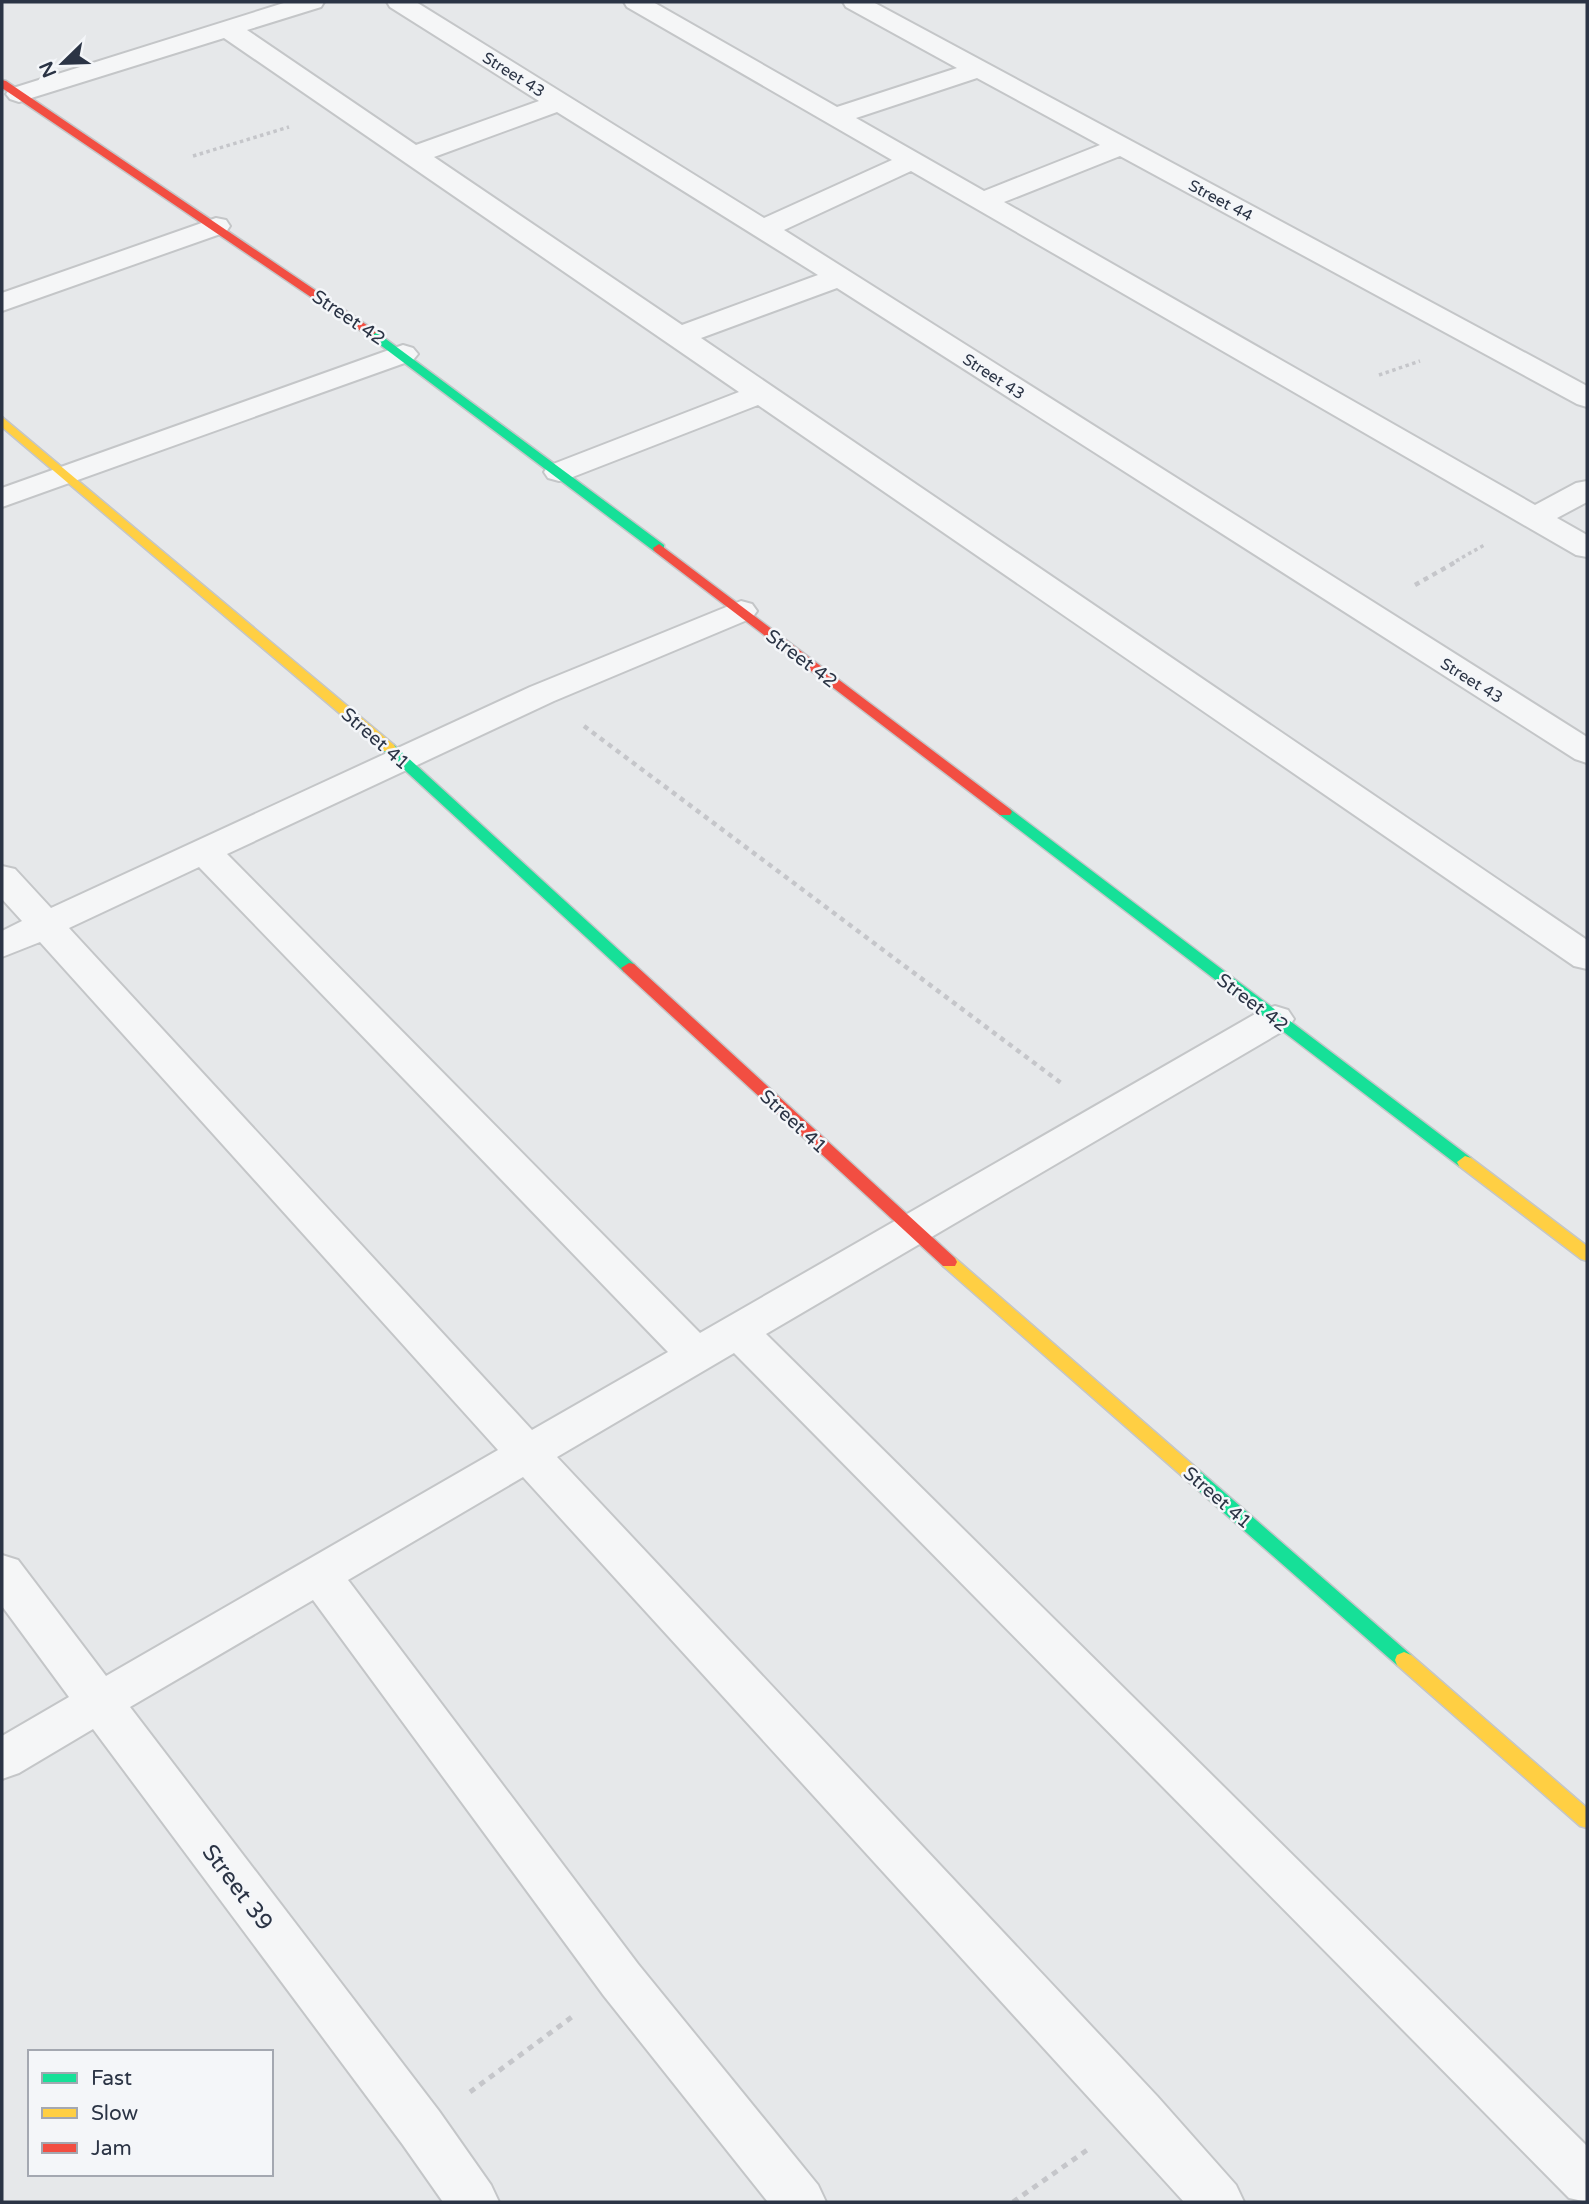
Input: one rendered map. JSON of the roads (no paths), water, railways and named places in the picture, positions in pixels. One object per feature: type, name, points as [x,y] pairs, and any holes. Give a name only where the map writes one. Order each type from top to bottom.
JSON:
[{"type":"main road","name":"Street 42","points":[[11,88],[403,354],[1587,1255]]},
{"type":"main road","name":"Street 41","points":[[2,421],[401,758],[914,1231],[1587,1820]]},
{"type":"street","points":[[11,88],[230,30],[312,2]]},
{"type":"street","name":"Street 43","points":[[399,2],[840,277],[1587,752]]},
{"type":"street","points":[[636,2],[1587,548]]},
{"type":"street","name":"Street 44","points":[[855,2],[1587,398]]},
{"type":"street","points":[[230,30],[1587,957]]},
{"type":"street","points":[[835,116],[979,69]]},
{"type":"street","points":[[414,155],[560,102]]},
{"type":"street","points":[[982,201],[1122,146]]},
{"type":"street","points":[[763,229],[913,160]]},
{"type":"street","points":[[2,303],[216,226]]},
{"type":"street","points":[[679,337],[840,277]]},
{"type":"street","points":[[2,498],[403,354]]},
{"type":"street","points":[[559,472],[762,393]]},
{"type":"street","points":[[1535,517],[1587,490]]},
{"type":"street","points":[[2,944],[542,694],[741,611]]},
{"type":"street","points":[[202,850],[697,1356]]},
{"type":"street","points":[[2,877],[528,1454],[1139,2113],[1218,2202]]},
{"type":"street","points":[[2,1759],[1275,1019]]},
{"type":"street","points":[[738,1332],[1587,2181]]},
{"type":"street","name":"Street 39","points":[[2,1573],[421,2128],[473,2202]]},
{"type":"street","points":[[320,1576],[621,1980],[800,2202]]}]
